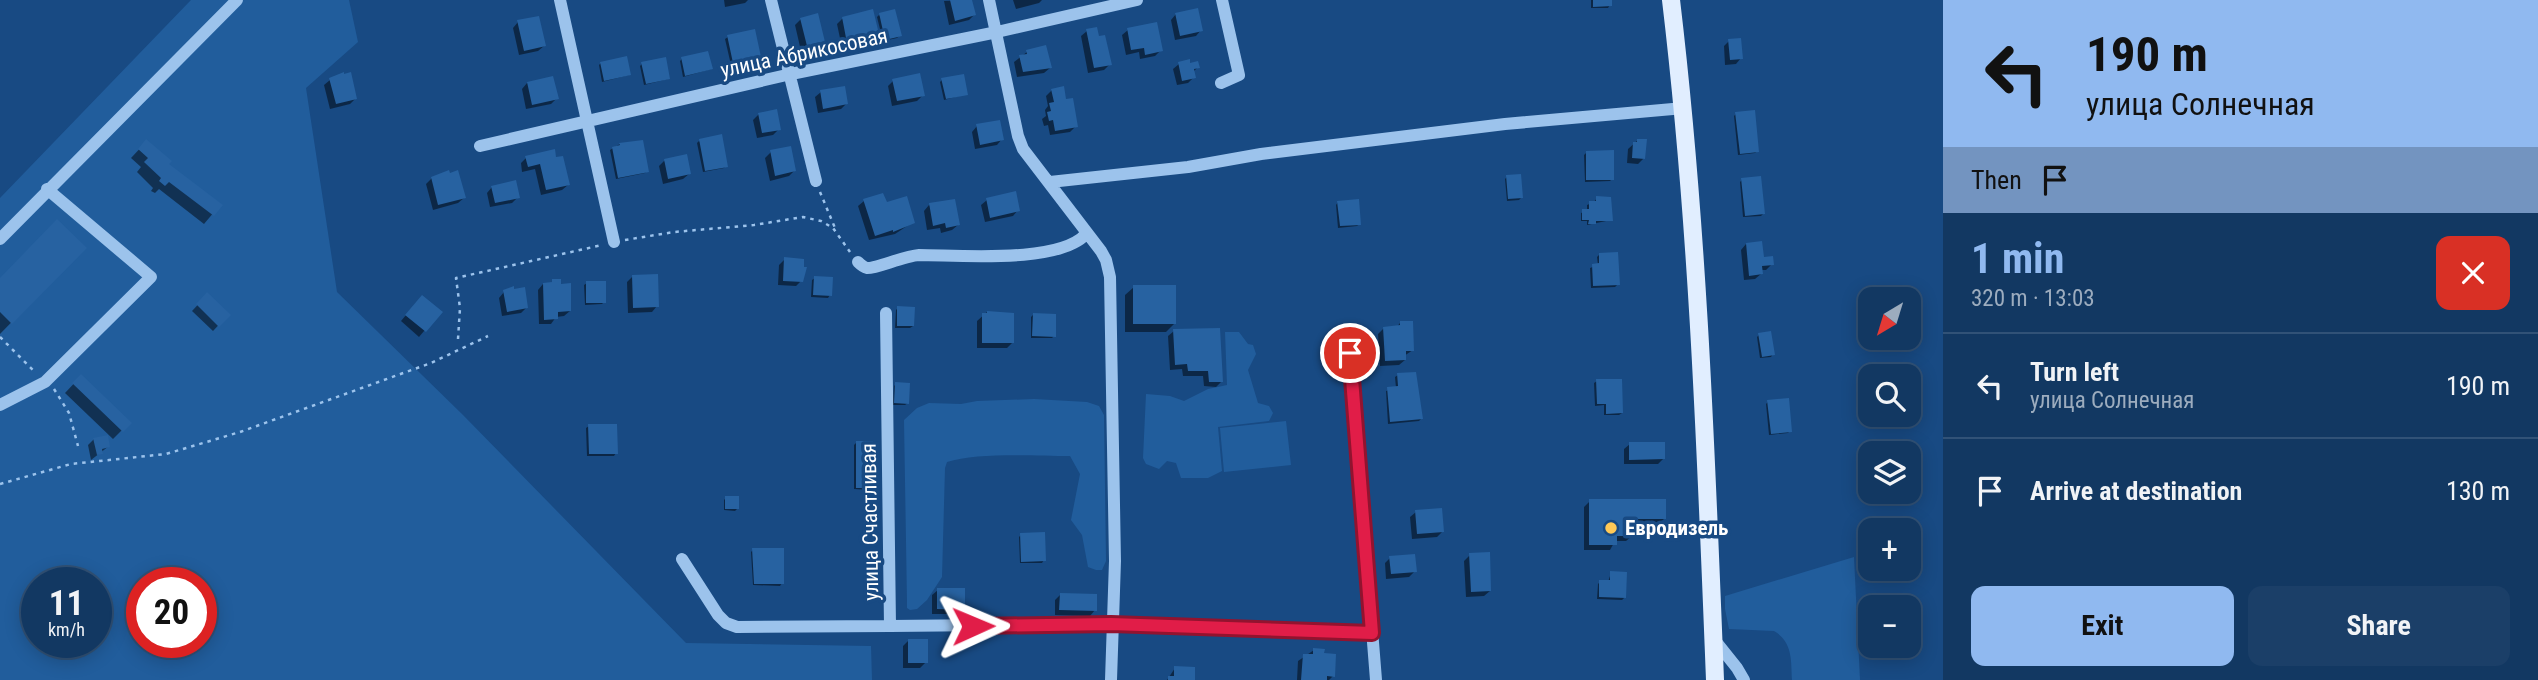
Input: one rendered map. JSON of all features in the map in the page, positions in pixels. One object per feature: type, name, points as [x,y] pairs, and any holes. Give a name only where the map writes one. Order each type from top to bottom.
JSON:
[{"type":"main road","points":[[1671,0],[1684,108],[1696,272],[1715,680]]},
{"type":"street","points":[[0,239],[237,0]]},
{"type":"street","points":[[560,0],[614,242]]},
{"type":"street","points":[[771,0],[816,181]]},
{"type":"street","points":[[989,0],[1018,136],[1030,160],[1050,182],[1103,255],[1110,278],[1115,561],[1111,680]]},
{"type":"street","name":"улица Абрикосовая","points":[[480,146],[791,74],[1137,0]]},
{"type":"street","points":[[1221,83],[1239,75],[1222,0]]},
{"type":"street","points":[[1050,182],[1188,167],[1261,154],[1478,127],[1684,108]]},
{"type":"street","points":[[0,405],[45,382],[151,278],[47,189]]},
{"type":"street","points":[[858,262],[872,268],[906,256],[998,256],[1043,252],[1071,245],[1086,234]]},
{"type":"street","name":"улица Счастливая","points":[[886,313],[890,626],[1111,624],[1372,633]]},
{"type":"street","points":[[1350,353],[1376,680]]},
{"type":"street","points":[[682,559],[718,615],[726,623],[737,627],[890,626]]},
{"type":"street","points":[[1713,638],[1744,680]]},
{"type":"path","points":[[816,181],[836,231],[858,262]]},
{"type":"path","points":[[458,339],[460,308],[456,278],[614,242],[674,232],[754,225],[803,217],[821,221],[836,231]]},
{"type":"path","points":[[0,484],[71,464],[166,454],[240,432],[431,363],[488,336]]},
{"type":"path","points":[[0,337],[56,391],[69,413],[78,446]]},
{"type":"shaded area","points":[[191,0],[349,0],[358,42],[306,88],[337,292],[463,415],[686,643],[871,646],[872,680],[0,680],[0,198]]},
{"type":"shaded area","points":[[1225,332],[1239,332],[1248,344],[1253,345],[1256,354],[1248,370],[1258,403],[1269,406],[1273,413],[1269,421],[1218,427],[1222,471],[1208,478],[1181,478],[1176,463],[1167,461],[1159,469],[1146,464],[1143,458],[1146,394],[1170,396],[1184,401],[1208,389],[1227,385]]},
{"type":"shaded area","points":[[1034,399],[1087,402],[1099,406],[1104,415],[1106,561],[1102,570],[1088,567],[1082,535],[1071,520],[1080,474],[1070,456],[1007,455],[960,459],[947,462],[945,468],[942,577],[927,600],[917,609],[910,610],[907,608],[904,420],[917,408],[929,403],[961,404]]},
{"type":"shaded area","points":[[1286,421],[1291,465],[1224,472],[1220,428]]},
{"type":"shaded area","points":[[1854,557],[1860,680],[1792,680],[1790,652],[1785,641],[1774,631],[1729,629],[1725,596]]},
{"type":"building","points":[[950,0],[972,0],[976,15],[955,21]]},
{"type":"building","points":[[1593,0],[1612,0],[1612,6],[1593,7]]},
{"type":"building","points":[[1198,8],[1203,31],[1180,36],[1175,13]]},
{"type":"building","points":[[873,9],[878,30],[870,38],[852,43],[846,38],[842,17]]},
{"type":"building","points":[[895,9],[902,36],[885,40],[879,13]]},
{"type":"building","points":[[818,13],[825,42],[807,46],[800,18]]},
{"type":"building","points":[[539,16],[546,46],[524,51],[517,20]]},
{"type":"building","points":[[1157,22],[1163,51],[1145,55],[1144,48],[1131,50],[1127,28]]},
{"type":"building","points":[[1097,27],[1099,36],[1105,35],[1112,65],[1094,68],[1086,29]]},
{"type":"building","points":[[755,29],[761,57],[733,63],[727,35]]},
{"type":"building","points":[[1741,38],[1743,59],[1730,60],[1728,39]]},
{"type":"building","points":[[1046,45],[1052,68],[1023,72],[1019,55],[1027,54],[1026,50]]},
{"type":"building","points":[[708,51],[713,69],[685,76],[681,57]]},
{"type":"building","points":[[627,56],[631,75],[604,81],[600,62]]},
{"type":"building","points":[[666,57],[670,79],[646,84],[641,62]]},
{"type":"building","points":[[1190,59],[1190,63],[1198,61],[1200,68],[1194,69],[1196,78],[1182,81],[1178,62]]},
{"type":"building","points":[[351,72],[357,99],[336,104],[329,78]]},
{"type":"building","points":[[920,73],[925,96],[897,101],[892,79]]},
{"type":"building","points":[[964,74],[968,95],[946,99],[941,78]]},
{"type":"building","points":[[553,76],[559,99],[532,105],[527,82]]},
{"type":"building","points":[[845,86],[848,104],[823,109],[820,90]]},
{"type":"building","points":[[1064,86],[1066,99],[1073,98],[1078,127],[1055,131],[1053,120],[1049,121],[1047,112],[1051,111],[1049,103],[1054,102],[1051,89]]},
{"type":"building","points":[[777,109],[781,130],[762,133],[758,113]]},
{"type":"building","points":[[1755,110],[1759,152],[1740,154],[1735,112]]},
{"type":"building","points":[[1000,120],[1004,140],[980,145],[976,124]]},
{"type":"building","points":[[722,134],[728,167],[705,171],[699,139]]},
{"type":"building","points":[[146,139],[172,161],[169,164],[223,205],[214,216],[169,182],[165,186],[159,181],[161,178],[144,162],[148,158],[138,149]]},
{"type":"building","points":[[1637,139],[1647,139],[1645,159],[1632,158],[1633,142],[1637,142]]},
{"type":"building","points":[[643,140],[649,172],[618,178],[612,147],[620,145],[619,143]]},
{"type":"building","points":[[791,146],[796,171],[775,176],[770,150]]},
{"type":"building","points":[[555,149],[556,157],[563,156],[570,185],[546,190],[540,164],[528,167],[525,156]]},
{"type":"building","points":[[1614,150],[1614,180],[1586,180],[1586,151]]},
{"type":"building","points":[[687,154],[691,174],[668,179],[664,159]]},
{"type":"building","points":[[449,170],[450,173],[458,170],[466,198],[438,205],[431,177]]},
{"type":"building","points":[[1521,174],[1523,198],[1508,199],[1506,175]]},
{"type":"building","points":[[1761,176],[1765,214],[1745,216],[1741,178]]},
{"type":"building","points":[[516,180],[520,198],[495,203],[491,186]]},
{"type":"building","points":[[1016,191],[1020,211],[990,218],[986,198]]},
{"type":"building","points":[[883,193],[887,202],[907,196],[915,223],[875,236],[863,199]]},
{"type":"building","points":[[1596,196],[1611,197],[1613,221],[1588,224],[1589,220],[1582,220],[1582,209],[1589,209],[1589,201],[1596,201]]},
{"type":"building","points":[[955,199],[960,225],[946,228],[945,223],[933,226],[929,203]]},
{"type":"building","points":[[1359,199],[1361,225],[1340,226],[1337,201]]},
{"type":"building","points":[[57,219],[87,248],[12,324],[0,312],[0,278]]},
{"type":"building","points":[[1762,241],[1764,257],[1773,256],[1774,265],[1762,266],[1763,274],[1749,276],[1746,243]]},
{"type":"building","points":[[1618,252],[1620,285],[1593,286],[1592,264],[1599,263],[1599,253]]},
{"type":"building","points":[[784,257],[804,259],[804,267],[807,267],[803,282],[783,281]]},
{"type":"building","points":[[658,274],[659,307],[633,308],[632,275]]},
{"type":"building","points":[[814,276],[833,277],[832,296],[813,295]]},
{"type":"building","points":[[552,279],[561,279],[561,284],[571,283],[571,311],[558,312],[558,319],[544,320],[543,283],[552,282]]},
{"type":"building","points":[[586,281],[606,281],[606,303],[586,303]]},
{"type":"building","points":[[1133,285],[1176,285],[1176,324],[1133,324]]},
{"type":"building","points":[[514,286],[514,289],[525,287],[528,308],[507,312],[503,290]]},
{"type":"building","points":[[207,292],[231,315],[219,327],[196,304]]},
{"type":"building","points":[[422,295],[443,312],[426,332],[405,315]]},
{"type":"building","points":[[897,306],[915,307],[914,326],[897,326]]},
{"type":"building","points":[[982,313],[1014,313],[1014,343],[982,343]]},
{"type":"building","points":[[1033,313],[1056,314],[1056,337],[1032,336]]},
{"type":"building","points":[[1400,321],[1413,321],[1414,351],[1406,351],[1406,360],[1385,361],[1383,327],[1400,325]]},
{"type":"building","points":[[1220,328],[1223,382],[1209,382],[1208,371],[1188,371],[1187,364],[1175,365],[1173,329]]},
{"type":"building","points":[[1771,331],[1775,355],[1762,357],[1758,333]]},
{"type":"building","points":[[1416,372],[1423,419],[1390,422],[1387,387],[1398,386],[1397,373]]},
{"type":"building","points":[[81,374],[132,423],[123,432],[72,383]]},
{"type":"building","points":[[1596,379],[1622,379],[1623,413],[1606,414],[1606,404],[1597,404]]},
{"type":"building","points":[[895,382],[910,383],[909,404],[894,403]]},
{"type":"building","points":[[1789,398],[1792,432],[1771,434],[1767,400]]},
{"type":"building","points":[[588,424],[617,424],[618,454],[589,454]]},
{"type":"building","points":[[108,435],[110,447],[102,449],[103,454],[97,455],[93,438]]},
{"type":"building","points":[[856,441],[873,441],[873,488],[856,488]]},
{"type":"building","points":[[1629,442],[1665,442],[1665,459],[1629,460]]},
{"type":"building","points":[[725,496],[739,496],[739,509],[725,509]]},
{"type":"building","name":"Евродизель","points":[[1589,499],[1666,499],[1666,519],[1633,519],[1634,536],[1617,536],[1617,545],[1589,545]]},
{"type":"building","points":[[1442,508],[1444,532],[1417,534],[1415,510]]},
{"type":"building","points":[[1045,532],[1046,561],[1021,562],[1020,533]]},
{"type":"building","points":[[752,548],[784,548],[784,584],[754,584]]},
{"type":"building","points":[[1490,552],[1491,591],[1471,592],[1469,553]]},
{"type":"building","points":[[1415,554],[1417,572],[1391,574],[1389,556]]},
{"type":"building","points":[[1610,571],[1627,572],[1626,598],[1599,597],[1599,580],[1610,580]]},
{"type":"building","points":[[937,588],[965,588],[965,610],[937,609]]},
{"type":"building","points":[[1060,593],[1097,594],[1097,611],[1059,610]]},
{"type":"building","points":[[908,639],[928,639],[928,663],[908,663]]},
{"type":"building","points":[[1313,648],[1336,654],[1335,677],[1327,676],[1327,680],[1301,680],[1303,654],[1313,654]]},
{"type":"building","points":[[1174,666],[1195,667],[1195,680],[1168,680],[1168,676],[1174,676]]},
{"type":"place","name":"Евродизель","points":[[1611,528]]},
{"type":"route","points":[[973,626],[1111,624],[1372,633],[1350,353]]}]
